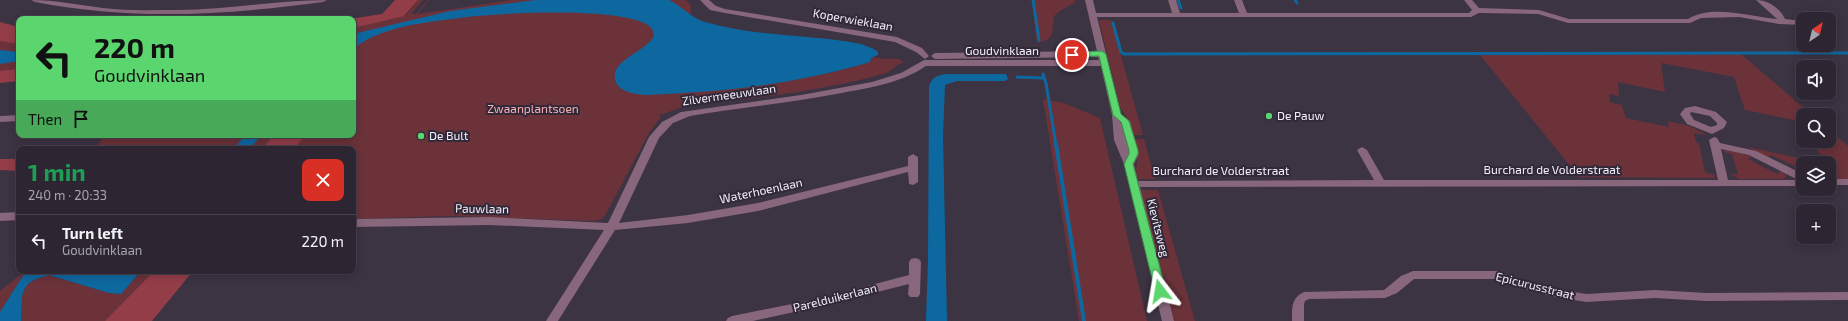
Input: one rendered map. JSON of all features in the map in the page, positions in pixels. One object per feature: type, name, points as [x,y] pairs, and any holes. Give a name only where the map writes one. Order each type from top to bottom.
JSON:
[{"type":"street","points":[[35,0],[78,8],[177,12],[253,8],[323,0]]},
{"type":"street","name":"Koperwieklaan","points":[[704,0],[713,8],[725,11],[897,40],[919,50],[925,60]]},
{"type":"street","name":"Kievitsweg","points":[[1089,0],[1117,115],[1116,121],[1124,154],[1129,164],[1168,321]]},
{"type":"street","points":[[1172,0],[1177,14]]},
{"type":"street","points":[[1238,0],[1244,14]]},
{"type":"street","points":[[1468,0],[1477,10]]},
{"type":"street","points":[[1760,0],[1778,14],[1781,19],[1780,22]]},
{"type":"street","points":[[1092,15],[1471,15],[1477,10],[1539,12],[1568,20],[1690,22],[1699,16],[1739,15],[1796,23]]},
{"type":"street","name":"Goudvinklaan","points":[[925,60],[1102,54]]},
{"type":"street","name":"Goudvinklaan","points":[[925,60],[1104,63]]},
{"type":"street","name":"Zilvermeeuwlaan","points":[[552,321],[612,227],[654,137],[672,118],[690,113],[807,97],[876,84],[907,75],[925,60]]},
{"type":"street","points":[[0,119],[16,118]]},
{"type":"street","points":[[1712,131],[1724,183]]},
{"type":"street","points":[[1716,145],[1752,153],[1796,175]]},
{"type":"street","points":[[1362,150],[1381,184]]},
{"type":"street","points":[[913,157],[913,182]]},
{"type":"street","name":"Waterhoenlaan","points":[[612,227],[688,219],[758,207],[913,168]]},
{"type":"street","name":"Burchard de Volderstraat","points":[[1134,184],[1796,182]]},
{"type":"street","points":[[1836,182],[1848,182]]},
{"type":"street","points":[[0,217],[16,216]]},
{"type":"street","name":"Pauwlaan","points":[[356,224],[490,221],[612,227]]},
{"type":"street","points":[[914,294],[915,262]]},
{"type":"street","name":"Epicurusstraat","points":[[1298,321],[1298,304],[1301,298],[1308,295],[1385,294],[1393,292],[1406,277],[1412,275],[1497,275],[1514,282],[1551,292],[1586,298],[1655,294],[1706,297],[1848,296]]},
{"type":"street","name":"Parelduikerlaan","points":[[732,321],[822,302],[914,278]]},
{"type":"green space","name":"Zwaanplantsoen","points":[[418,0],[423,0],[411,14],[416,14],[428,0],[418,14],[511,0],[685,0],[691,5],[688,74],[830,73],[870,62],[871,58],[873,57],[897,59],[904,62],[886,73],[833,86],[732,101],[681,106],[680,108],[660,115],[659,116],[661,117],[649,133],[606,214],[602,219],[594,221],[453,216],[356,219],[356,146],[97,146],[102,138],[356,138],[356,23],[406,15]]},
{"type":"green space","points":[[1032,0],[1075,0],[1076,2],[1054,16],[1052,35],[1047,40],[1037,43]]},
{"type":"green space","points":[[1099,20],[1111,20],[1143,135],[1133,135],[1129,121],[1120,107]]},
{"type":"green space","points":[[0,34],[16,36],[16,77],[0,77]]},
{"type":"green space","points":[[1741,54],[1804,108],[1796,108],[1796,121],[1745,110],[1734,77],[1661,63],[1665,92],[1618,82],[1619,96],[1609,94],[1610,102],[1622,105],[1626,118],[1669,127],[1668,121],[1690,126],[1705,134],[1706,135],[1694,133],[1696,142],[1699,143],[1705,172],[1715,175],[1715,178],[1579,177],[1480,55]]},
{"type":"green space","points":[[1043,99],[1064,103],[1100,118],[1147,321],[1079,321]]},
{"type":"green space","points":[[1836,136],[1848,146],[1848,179],[1836,179],[1836,156],[1820,156],[1816,148],[1836,148]]},
{"type":"green space","points":[[1135,139],[1144,139],[1155,179],[1138,179],[1136,171],[1138,154]]},
{"type":"green space","points":[[1748,147],[1796,157],[1796,167],[1771,155],[1767,158]]},
{"type":"green space","points":[[1726,150],[1752,156],[1748,159],[1777,174],[1781,171],[1787,176],[1783,179],[1739,179],[1729,173],[1738,175],[1732,154],[1723,152]]},
{"type":"green space","points":[[1140,190],[1158,190],[1195,321],[1173,321]]},
{"type":"green space","points":[[21,274],[24,274],[0,312],[0,291]]},
{"type":"green space","points":[[138,274],[151,274],[105,321],[21,321],[22,296],[25,288],[29,283],[36,279],[49,275],[109,293],[121,294]]},
{"type":"shaded area","points":[[395,0],[418,0],[404,16],[356,27],[356,18],[382,14]]},
{"type":"shaded area","points":[[0,22],[16,26],[16,44],[0,41]]},
{"type":"shaded area","points":[[16,69],[16,81],[0,83],[0,71]]},
{"type":"shaded area","points":[[271,138],[303,138],[297,146],[265,146]]},
{"type":"shaded area","points":[[0,159],[16,159],[16,171],[0,170]]},
{"type":"shaded area","points":[[151,274],[191,274],[152,321],[105,321]]},
{"type":"water","points":[[536,0],[669,0],[695,18],[724,27],[861,44],[874,49],[878,52],[878,55],[871,58],[870,62],[806,78],[701,92],[646,95],[623,90],[616,83],[615,72],[623,61],[650,42],[654,36],[653,30],[649,26],[635,20],[613,16],[586,13],[527,13],[441,20],[394,29],[376,35],[356,47],[356,33],[450,11]]},
{"type":"water","points":[[0,50],[16,52],[16,61],[0,64]]},
{"type":"water","points":[[944,74],[1006,74],[1008,79],[1005,81],[957,81],[945,85],[943,136],[947,321],[926,321],[928,260],[929,86],[935,77]]},
{"type":"water","points":[[243,138],[259,138],[252,146],[236,146]]},
{"type":"water","points":[[24,274],[138,274],[121,294],[109,293],[49,275],[36,279],[29,283],[25,288],[22,296],[21,321],[0,321],[0,312]]},
{"type":"waterway","points":[[1033,0],[1039,40]]},
{"type":"waterway","points":[[1178,0],[1181,8]]},
{"type":"waterway","points":[[1113,23],[1121,52],[1124,54],[1848,53]]},
{"type":"waterway","points":[[1043,74],[1046,83],[1056,145]]},
{"type":"waterway","points":[[1017,77],[1043,78]]},
{"type":"waterway","points":[[1056,144],[1084,321]]},
{"type":"place","name":"De Pauw","points":[[1269,116]]},
{"type":"place","name":"De Bult","points":[[421,136]]},
{"type":"route","points":[[1072,55],[1102,54],[1117,115],[1125,121],[1134,150],[1134,154],[1129,164],[1160,291]]}]
